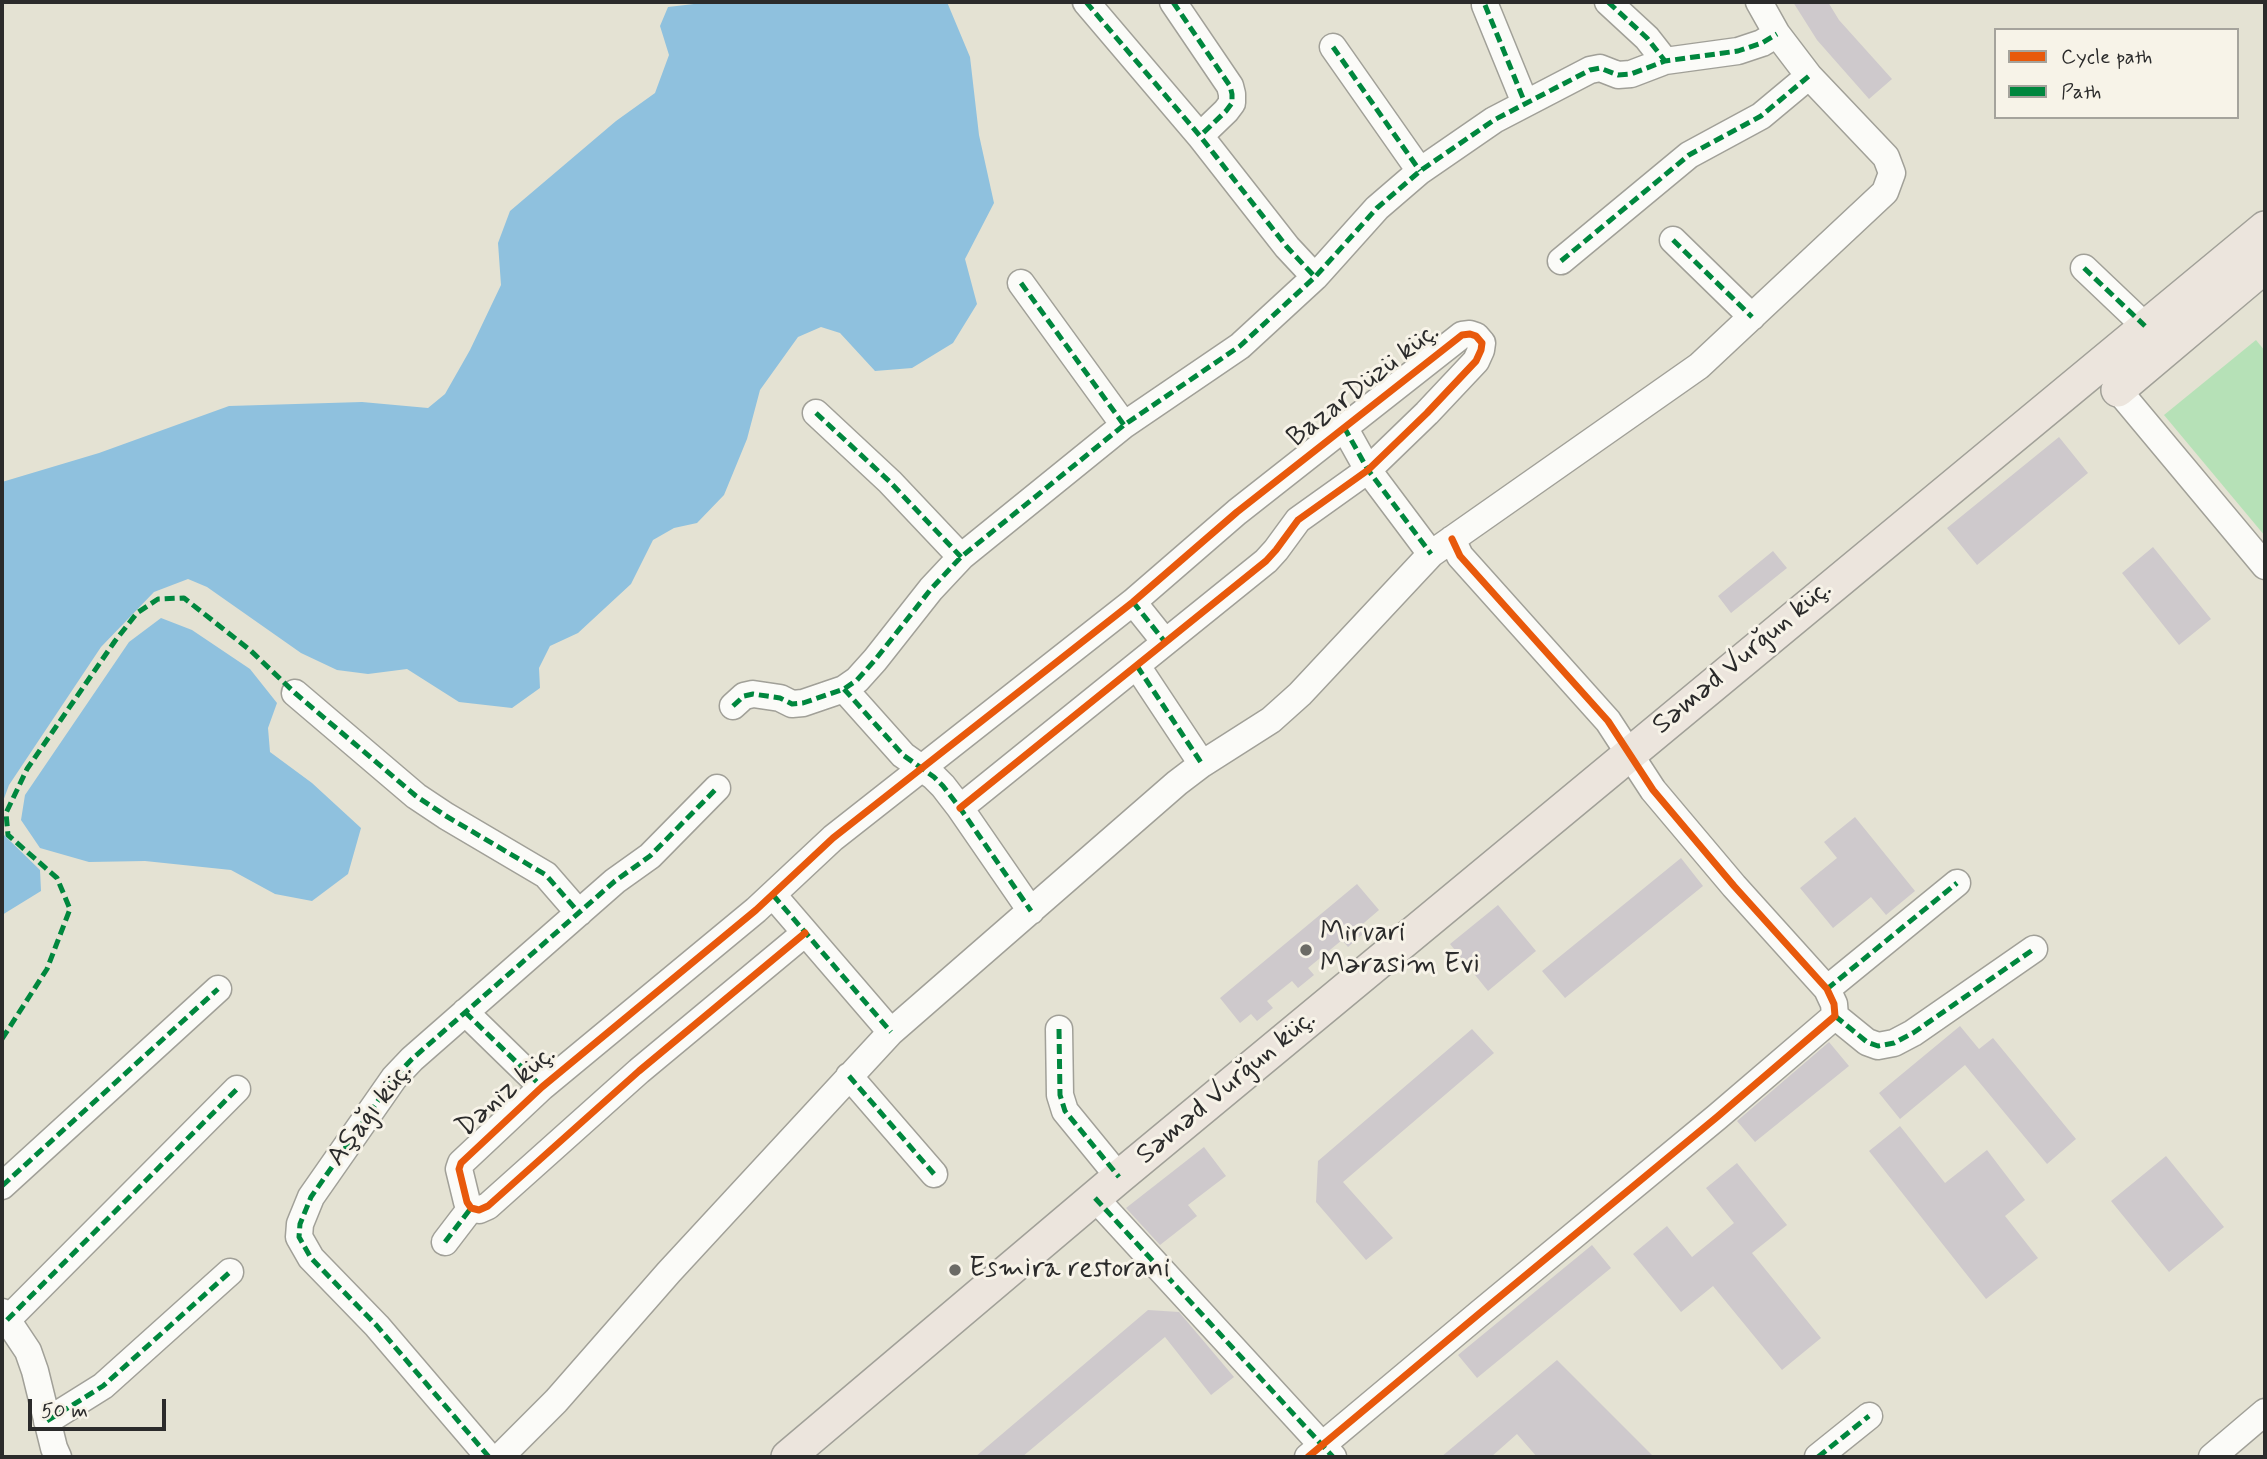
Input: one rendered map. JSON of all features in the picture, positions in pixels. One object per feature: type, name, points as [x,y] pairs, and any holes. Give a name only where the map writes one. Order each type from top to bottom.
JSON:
[{"type":"main road","points":[[2109,377],[2145,326],[2265,228]]},
{"type":"main road","points":[[2109,377],[2265,265]]},
{"type":"main road","name":"Səməd Vurğun küç.","points":[[788,1457],[1107,1188],[2056,400],[2109,377]]},
{"type":"street","points":[[1086,2],[1200,136],[1287,247],[1315,277]]},
{"type":"street","points":[[1172,2],[1233,94],[1226,111],[1200,136]]},
{"type":"street","points":[[1608,2],[1647,38],[1665,61]]},
{"type":"street","points":[[500,1457],[556,1401],[669,1272],[891,1032],[1177,783],[1271,720],[1300,694],[1431,554],[1699,366],[1885,192],[1892,173],[1886,157],[1809,76],[1777,34],[1759,2]]},
{"type":"street","points":[[1485,5],[1525,103]]},
{"type":"street","points":[[733,706],[744,696],[753,694],[780,698],[792,704],[803,703],[844,689],[857,680],[876,660],[931,589],[961,557],[1045,491],[1092,449],[1240,346],[1315,277],[1368,217],[1420,171],[1494,120],[1590,69],[1600,68],[1618,75],[1631,74],[1665,61],[1738,51],[1762,43],[1777,34]]},
{"type":"street","points":[[1333,47],[1420,171]]},
{"type":"street","points":[[1561,261],[1689,155],[1761,116],[1809,76]]},
{"type":"street","points":[[1673,240],[1752,317]]},
{"type":"street","points":[[2084,268],[2145,326]]},
{"type":"street","points":[[1021,283],[1124,425]]},
{"type":"street","name":"BazarDüzü küç.","points":[[922,769],[1133,602],[1237,512],[1344,427],[1462,335],[1476,336],[1482,343],[1482,350],[1476,361],[1368,470],[1298,520],[1266,561],[960,808]]},
{"type":"street","points":[[2109,377],[2265,566]]},
{"type":"street","points":[[816,412],[890,482],[961,557]]},
{"type":"street","points":[[1344,427],[1368,470],[1431,554]]},
{"type":"street","points":[[1452,539],[1460,556],[1597,707],[1653,790],[1734,886],[1827,989],[1835,1016],[1867,1042],[1878,1046],[1894,1043],[1913,1033],[2034,949]]},
{"type":"street","points":[[1133,602],[1165,642]]},
{"type":"street","points":[[1137,666],[1202,764]]},
{"type":"street","points":[[844,689],[903,755],[943,786],[1031,911]]},
{"type":"street","points":[[295,694],[416,796],[546,875],[579,913]]},
{"type":"street","name":"Dəniz küç.","points":[[471,1208],[459,1170],[461,1163],[542,1087],[774,895],[834,838],[922,769]]},
{"type":"street","name":"Aşağı küç.","points":[[489,1457],[377,1326],[311,1258],[299,1237],[300,1224],[311,1197],[394,1078],[412,1059],[615,881],[650,856],[718,788]]},
{"type":"street","points":[[1827,989],[1957,883]]},
{"type":"street","points":[[774,895],[891,1032]]},
{"type":"street","points":[[445,1242],[471,1208],[479,1210],[488,1206],[639,1071],[805,933]]},
{"type":"street","points":[[2,1186],[218,989]]},
{"type":"street","points":[[465,1013],[542,1087]]},
{"type":"street","points":[[1059,1029],[1060,1095],[1065,1111],[1107,1188],[1321,1453],[1480,1312],[1835,1016]]},
{"type":"street","points":[[849,1076],[934,1174]]},
{"type":"street","points":[[58,1457],[28,1352],[4,1316],[237,1089]]},
{"type":"street","points":[[47,1421],[103,1386],[230,1272]]},
{"type":"street","points":[[2212,1457],[2265,1412]]},
{"type":"street","points":[[1818,1457],[1869,1416]]},
{"type":"green space","points":[[2256,340],[2265,351],[2265,536],[2164,415]]},
{"type":"water","points":[[711,2],[947,2],[970,57],[979,135],[994,203],[965,259],[977,304],[953,343],[912,368],[875,371],[840,333],[821,327],[798,337],[760,390],[747,439],[724,495],[697,523],[674,528],[653,540],[631,584],[578,633],[550,646],[539,668],[540,688],[512,708],[459,702],[407,669],[368,674],[337,670],[301,653],[207,587],[188,579],[154,592],[101,647],[9,785],[2,804],[2,482],[99,453],[229,406],[362,402],[428,408],[445,394],[470,350],[501,285],[498,243],[510,211],[616,121],[655,93],[669,55],[660,26],[668,7]]},
{"type":"water","points":[[161,618],[192,630],[250,669],[277,703],[268,728],[270,752],[312,783],[361,828],[348,874],[312,901],[275,894],[231,870],[145,861],[89,862],[40,848],[21,820],[25,795],[129,642]]},
{"type":"water","points":[[2,819],[4,835],[40,870],[41,891],[2,915]]},
{"type":"building","points":[[1793,2],[1828,2],[1839,20],[1892,79],[1869,99],[1817,40]]},
{"type":"building","points":[[2059,437],[2088,473],[1977,565],[1947,528]]},
{"type":"building","points":[[2153,547],[2211,619],[2179,645],[2122,573]]},
{"type":"building","points":[[1773,551],[1787,568],[1731,613],[1718,596]]},
{"type":"building","points":[[1855,817],[1915,891],[1886,915],[1871,897],[1833,928],[1800,888],[1837,858],[1824,842]]},
{"type":"building","points":[[1681,858],[1703,886],[1565,998],[1542,971]]},
{"type":"building","points":[[1357,884],[1379,910],[1358,928],[1363,934],[1348,947],[1342,940],[1308,968],[1314,975],[1298,988],[1292,981],[1267,1001],[1273,1008],[1257,1021],[1251,1014],[1240,1023],[1220,998]]},
{"type":"building","points":[[1498,905],[1536,951],[1488,991],[1450,944]]},
{"type":"building","points":[[1960,1026],[1979,1049],[1993,1038],[2076,1139],[2047,1164],[1965,1065],[1900,1119],[1879,1093]]},
{"type":"building","points":[[1472,1029],[1494,1053],[1343,1182],[1393,1238],[1366,1260],[1316,1202],[1318,1161]]},
{"type":"building","points":[[1829,1042],[1849,1066],[1755,1142],[1737,1121]]},
{"type":"building","points":[[1900,1126],[1945,1183],[1987,1150],[2025,1200],[2005,1216],[2038,1258],[1986,1299],[1869,1151]]},
{"type":"building","points":[[1204,1147],[1226,1176],[1188,1205],[1197,1216],[1160,1245],[1126,1208]]},
{"type":"building","points":[[2166,1156],[2224,1227],[2169,1272],[2111,1201]]},
{"type":"building","points":[[1737,1163],[1787,1225],[1752,1253],[1821,1338],[1782,1370],[1713,1286],[1681,1312],[1633,1254],[1667,1226],[1692,1257],[1734,1223],[1706,1188]]},
{"type":"building","points":[[1592,1245],[1611,1268],[1477,1378],[1458,1355]]},
{"type":"building","points":[[1148,1310],[1179,1312],[1234,1377],[1211,1395],[1165,1337],[1022,1457],[975,1457]]},
{"type":"building","points":[[1557,1360],[1654,1457],[1537,1457],[1517,1434],[1491,1457],[1441,1457]]},
{"type":"marked path","points":[[1086,2],[1200,136],[1287,247],[1315,277]]},
{"type":"marked path","points":[[1173,2],[1230,86],[1232,94],[1232,103],[1226,111],[1200,136]]},
{"type":"marked path","points":[[1608,2],[1647,38],[1665,61]]},
{"type":"marked path","points":[[1485,5],[1525,103]]},
{"type":"marked path","points":[[733,706],[744,696],[753,694],[780,698],[792,704],[803,703],[844,689],[857,680],[931,589],[961,557],[1124,425],[1240,346],[1315,277],[1377,208],[1420,171],[1494,120],[1590,70],[1600,68],[1618,75],[1631,74],[1665,61],[1738,51],[1762,43],[1777,34]]},
{"type":"marked path","points":[[1333,47],[1420,171]]},
{"type":"marked path","points":[[1561,261],[1689,155],[1761,116],[1809,76]]},
{"type":"marked path","points":[[1673,240],[1752,317]]},
{"type":"marked path","points":[[2084,268],[2145,326]]},
{"type":"marked path","points":[[1021,283],[1124,425]]},
{"type":"marked path","points":[[816,413],[890,482],[961,557]]},
{"type":"marked path","points":[[1344,427],[1368,470],[1431,554]]},
{"type":"marked path","points":[[2,1039],[47,969],[70,909],[57,878],[8,835],[6,813],[27,769],[115,641],[137,613],[158,599],[184,598],[250,650],[295,693],[416,796],[546,875],[579,913]]},
{"type":"marked path","points":[[1133,602],[1165,642]]},
{"type":"marked path","points":[[1137,666],[1202,764]]},
{"type":"marked path","points":[[844,689],[903,755],[943,786],[1031,911]]},
{"type":"marked path","points":[[489,1457],[377,1326],[311,1258],[299,1237],[300,1224],[311,1197],[394,1078],[412,1059],[615,881],[650,856],[717,788]]},
{"type":"marked path","points":[[1827,989],[1957,883]]},
{"type":"marked path","points":[[773,895],[891,1032]]},
{"type":"marked path","points":[[1835,1016],[1867,1042],[1878,1046],[1894,1043],[1913,1033],[2034,949]]},
{"type":"marked path","points":[[2,1186],[218,989]]},
{"type":"marked path","points":[[465,1012],[542,1087]]},
{"type":"marked path","points":[[1059,1029],[1060,1095],[1065,1111],[1119,1177]]},
{"type":"marked path","points":[[849,1076],[934,1174]]},
{"type":"marked path","points":[[7,1320],[237,1089]]},
{"type":"marked path","points":[[1095,1198],[1333,1457]]},
{"type":"marked path","points":[[445,1242],[471,1208]]},
{"type":"marked path","points":[[47,1421],[103,1386],[230,1272]]},
{"type":"marked path","points":[[1818,1457],[1869,1416]]},
{"type":"cycle path","points":[[805,933],[639,1071],[488,1206],[479,1210],[471,1208],[459,1169],[461,1163],[542,1087],[756,910],[833,838],[1133,602],[1237,512],[1462,335],[1476,336],[1482,343],[1476,361],[1368,470],[1298,520],[1266,561],[960,808]]},
{"type":"cycle path","points":[[1308,1457],[1835,1016],[1834,1004],[1827,989],[1734,886],[1653,790],[1608,721],[1460,556],[1452,539]]},
{"type":"place","name":"Mirvari Mərasim Evi","points":[[1306,950]]},
{"type":"place","name":"Esmira restorani","points":[[955,1270]]}]
